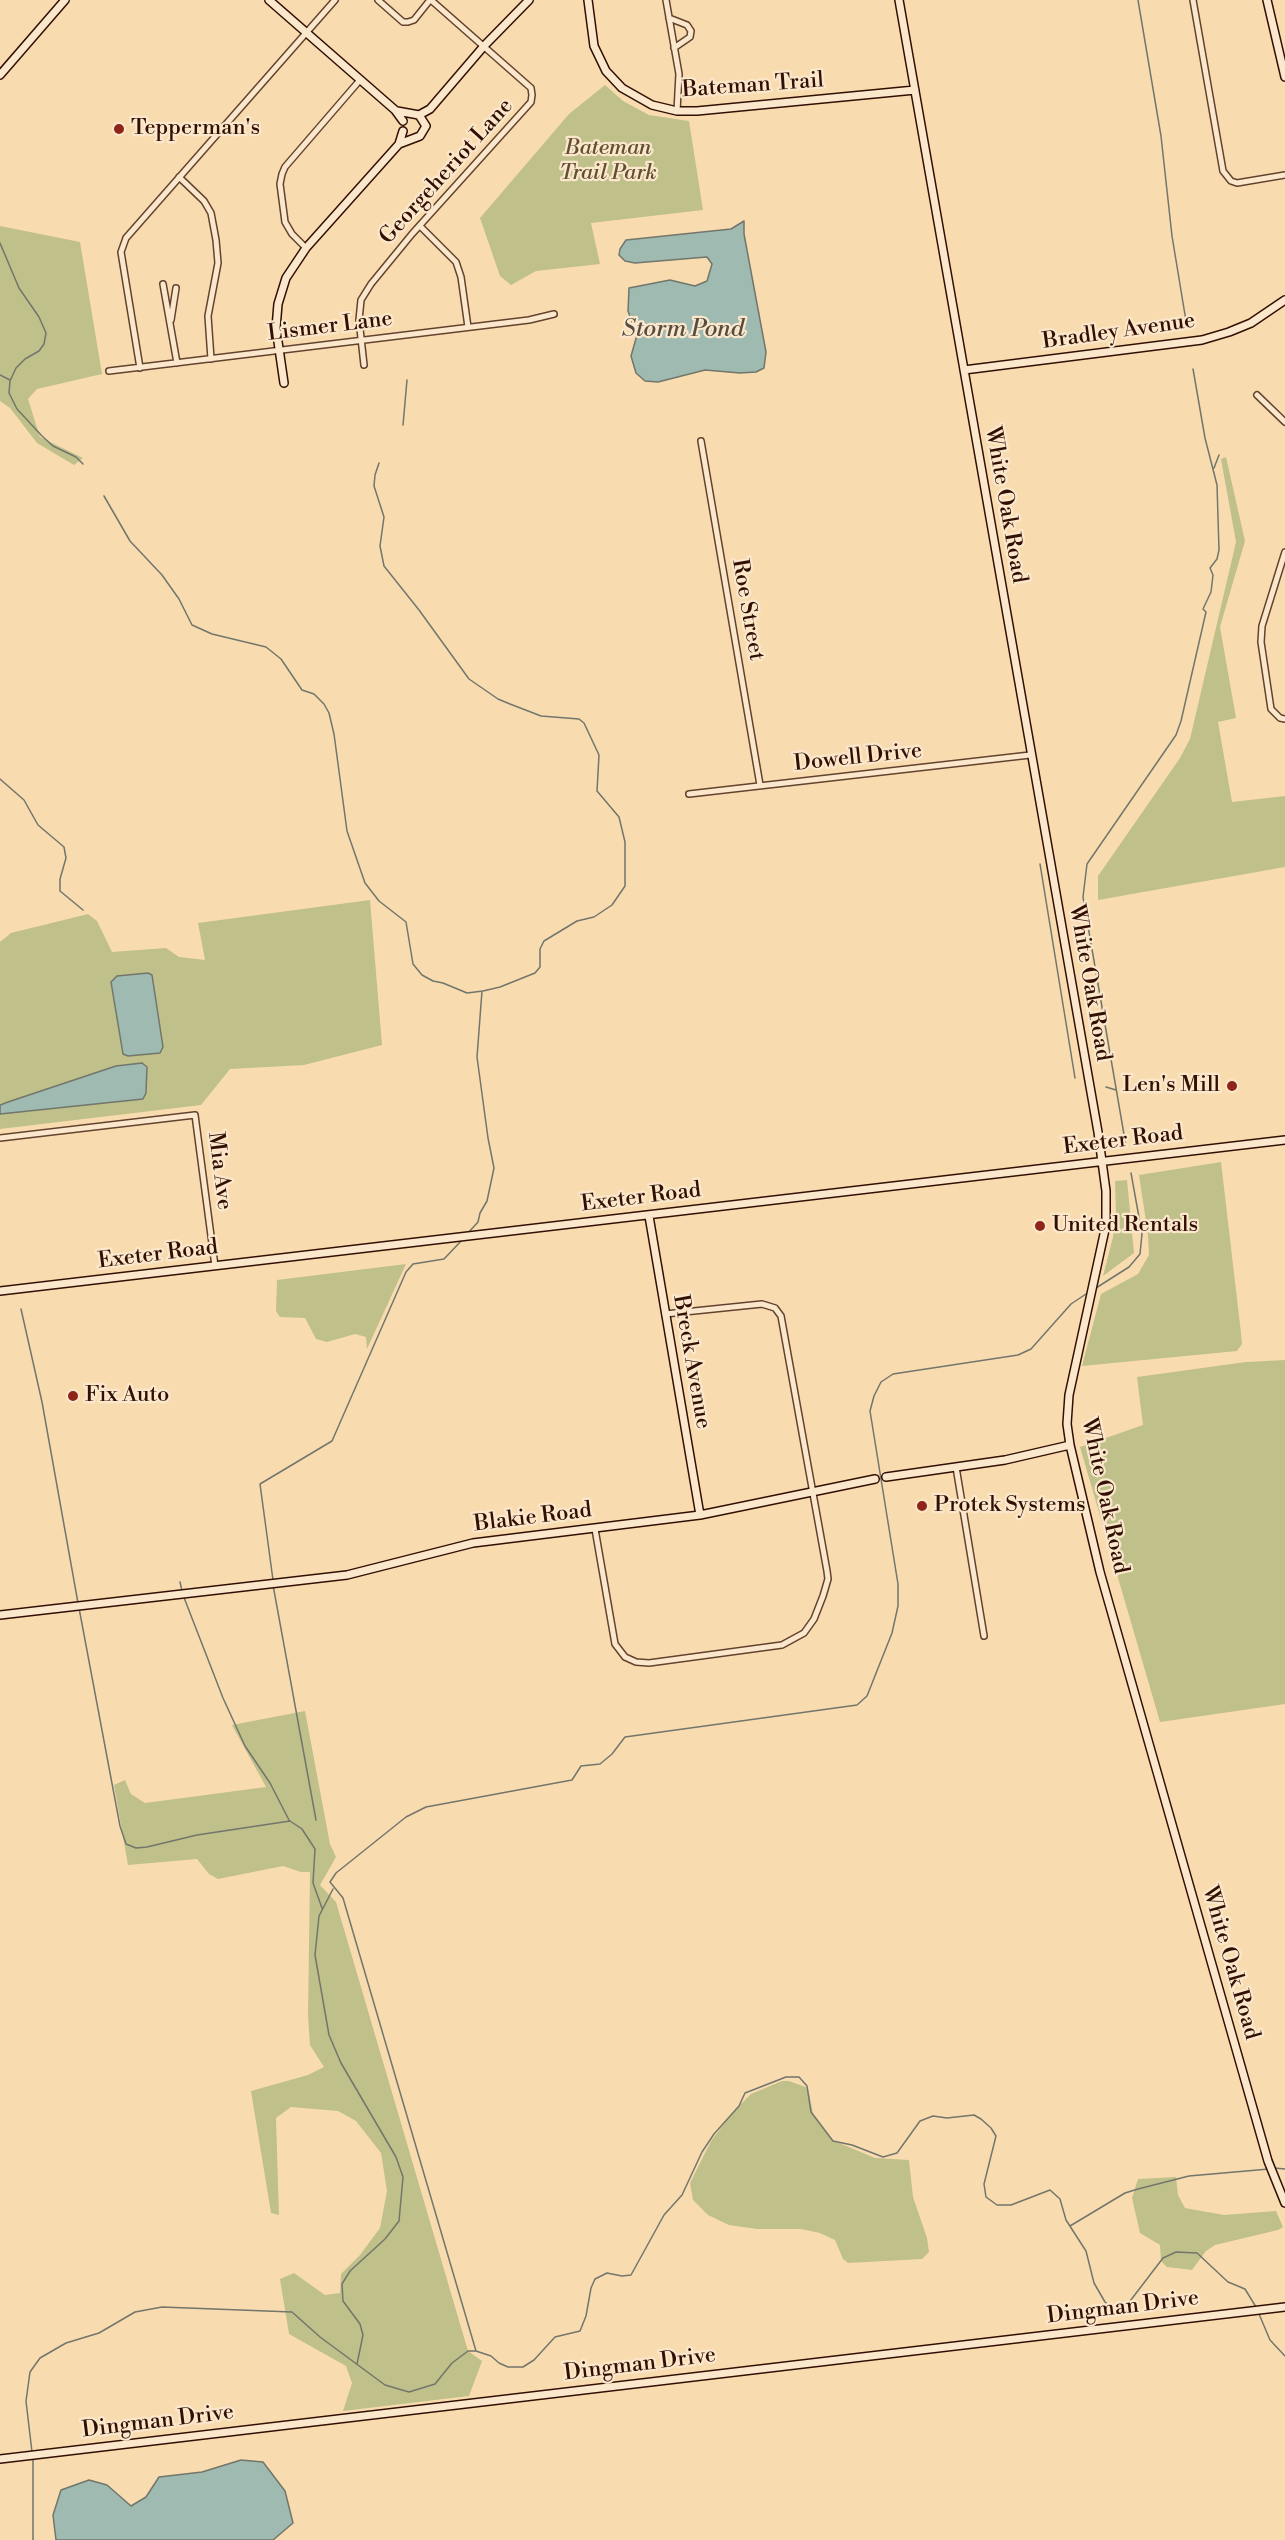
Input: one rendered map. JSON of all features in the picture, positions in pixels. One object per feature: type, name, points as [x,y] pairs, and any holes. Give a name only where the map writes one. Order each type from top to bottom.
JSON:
[{"type":"street","points":[[0,75],[65,0]]},
{"type":"street","points":[[269,0],[395,110],[403,121],[399,144]]},
{"type":"street","points":[[140,368],[121,252],[126,238],[335,0]]},
{"type":"street","points":[[378,0],[403,22],[408,22],[414,20],[431,0]]},
{"type":"street","name":"Georgeheriot Lane","points":[[364,365],[359,320],[361,300],[370,285],[531,102],[531,88],[431,0]]},
{"type":"street","points":[[419,116],[430,109],[484,46],[529,0]]},
{"type":"street","points":[[666,0],[679,74],[677,111]]},
{"type":"street","name":"White Oak Road","points":[[899,0],[1106,1191],[1106,1225],[1069,1395],[1067,1424],[1070,1445],[1104,1583],[1265,2150],[1285,2203]]},
{"type":"street","points":[[1193,0],[1223,171],[1230,181],[1237,183],[1285,175]]},
{"type":"street","points":[[1267,0],[1285,77]]},
{"type":"street","name":"Bateman Trail","points":[[588,1],[594,46],[606,71],[622,88],[652,105],[677,111],[697,111],[915,90]]},
{"type":"street","points":[[669,18],[687,25],[691,31],[690,38],[674,48]]},
{"type":"street","points":[[306,248],[292,234],[285,222],[280,184],[282,174],[285,167],[360,80]]},
{"type":"street","points":[[284,383],[276,328],[278,304],[286,278],[306,248],[399,144],[423,134],[430,109]]},
{"type":"street","points":[[395,110],[419,116],[425,122]]},
{"type":"street","points":[[403,121],[410,115]]},
{"type":"street","points":[[403,131],[412,138]]},
{"type":"street","points":[[179,177],[204,201],[211,213],[216,240],[218,263],[208,316],[211,359]]},
{"type":"street","points":[[421,227],[456,262],[461,277],[468,327]]},
{"type":"street","points":[[163,284],[177,363]]},
{"type":"street","points":[[170,325],[176,288]]},
{"type":"street","name":"Bradley Avenue","points":[[964,370],[1202,340],[1242,327],[1285,302]]},
{"type":"street","name":"Lismer Lane","points":[[109,371],[468,327],[554,314]]},
{"type":"street","points":[[1257,395],[1273,413],[1285,422]]},
{"type":"street","name":"Roe Street","points":[[701,441],[760,785]]},
{"type":"street","points":[[1285,552],[1262,626],[1261,642],[1271,710],[1280,718],[1285,719]]},
{"type":"street","name":"Dowell Drive","points":[[689,794],[1030,755]]},
{"type":"street","name":"Mia Ave","points":[[0,1138],[195,1115],[215,1266]]},
{"type":"street","name":"Exeter Road","points":[[0,1291],[1285,1140]]},
{"type":"street","name":"Breck Avenue","points":[[649,1216],[700,1515]]},
{"type":"street","points":[[595,1528],[615,1644],[628,1659],[649,1663],[774,1647],[794,1640],[804,1633],[814,1619],[827,1584],[827,1571],[782,1319],[777,1310],[762,1304],[665,1314]]},
{"type":"street","name":"Blakie Road","points":[[0,1615],[347,1575],[473,1543],[700,1515],[875,1479],[1005,1460],[1070,1445]]},
{"type":"street","points":[[956,1467],[984,1636]]},
{"type":"street","name":"Dingman Drive","points":[[0,2458],[1285,2307]]},
{"type":"green space","name":"Bateman Trail Park","points":[[605,85],[623,101],[649,115],[689,121],[703,210],[591,223],[600,264],[536,271],[511,285],[500,276],[480,218],[569,114]]},
{"type":"green space","points":[[0,226],[80,242],[102,374],[37,389],[28,399],[40,437],[83,458],[74,465],[37,443],[10,408],[0,401]]},
{"type":"green space","points":[[1226,457],[1245,541],[1220,627],[1236,718],[1218,722],[1232,802],[1285,796],[1285,867],[1098,900],[1098,876],[1180,758],[1190,739],[1236,542],[1221,459]]},
{"type":"green space","points":[[370,900],[382,1045],[304,1065],[230,1069],[201,1105],[0,1129],[0,942],[11,933],[88,914],[97,921],[112,952],[166,948],[179,957],[205,960],[198,923]]},
{"type":"green space","points":[[1221,1162],[1242,1344],[1237,1351],[1082,1366],[1101,1294],[1138,1274],[1149,1255],[1139,1175]]},
{"type":"green space","points":[[1127,1180],[1134,1253],[1103,1276],[1113,1237],[1116,1213],[1115,1181]]},
{"type":"green space","points":[[406,1264],[367,1349],[366,1337],[355,1334],[327,1342],[316,1339],[305,1318],[280,1317],[276,1311],[277,1280]]},
{"type":"green space","points":[[1285,1360],[1285,1704],[1160,1722],[1080,1447],[1143,1425],[1137,1377],[1246,1362]]},
{"type":"green space","points":[[305,1711],[330,1844],[336,1857],[320,1885],[336,1902],[468,2351],[482,2361],[469,2396],[343,2411],[352,2383],[346,2366],[289,2334],[280,2279],[294,2273],[325,2295],[340,2293],[341,2274],[360,2255],[380,2228],[387,2191],[381,2153],[356,2121],[338,2111],[291,2107],[276,2118],[279,2215],[271,2213],[251,2091],[308,2075],[324,2067],[310,2045],[308,2016],[310,1872],[301,1872],[283,1866],[218,1879],[209,1874],[197,1859],[128,1865],[114,1785],[125,1780],[131,1794],[145,1803],[266,1787],[232,1725]]},
{"type":"green space","points":[[782,2081],[789,2081],[808,2088],[813,2113],[832,2140],[875,2158],[909,2160],[913,2197],[927,2238],[929,2252],[922,2259],[848,2263],[843,2259],[835,2240],[820,2233],[801,2229],[757,2229],[729,2225],[708,2215],[693,2200],[690,2183],[711,2141],[734,2111],[751,2094]]},
{"type":"green space","points":[[1176,2177],[1178,2195],[1185,2208],[1224,2215],[1276,2211],[1283,2227],[1215,2245],[1206,2251],[1192,2270],[1167,2267],[1161,2261],[1160,2245],[1140,2233],[1132,2198],[1138,2179]]},
{"type":"water","name":"Storm Pond","points":[[744,221],[744,234],[766,352],[764,368],[756,372],[740,373],[705,370],[658,382],[645,381],[636,373],[631,356],[637,335],[628,311],[629,288],[670,280],[695,286],[707,281],[712,264],[707,257],[635,263],[625,261],[619,255],[620,249],[626,240],[731,229]]},
{"type":"water","points":[[148,973],[152,975],[163,1047],[160,1053],[128,1056],[123,1054],[111,982],[117,976]]},
{"type":"water","points":[[142,1063],[147,1067],[146,1093],[143,1099],[0,1114],[0,1105],[8,1102],[116,1066]]},
{"type":"water","points":[[241,2460],[263,2462],[285,2491],[293,2523],[273,2540],[56,2540],[53,2515],[61,2490],[89,2480],[107,2485],[131,2506],[146,2497],[159,2477],[202,2472]]},
{"type":"waterway","points":[[1138,0],[1161,136],[1172,236],[1187,327]]},
{"type":"waterway","points":[[0,243],[19,288],[39,317],[46,333],[44,344],[39,351],[25,359],[16,368],[10,381],[9,393],[17,409],[42,436],[53,446],[76,457],[83,464]]},
{"type":"waterway","points":[[1126,1146],[1083,897],[1087,864],[1176,735],[1206,612],[1203,609],[1211,592],[1213,575],[1210,568],[1217,559],[1219,550],[1217,485],[1205,438],[1193,369]]},
{"type":"waterway","points":[[0,375],[10,380]]},
{"type":"waterway","points":[[403,425],[407,380]]},
{"type":"waterway","points":[[1214,468],[1219,455]]},
{"type":"waterway","points":[[104,496],[130,541],[162,575],[179,599],[192,625],[212,634],[266,647],[281,659],[302,690],[314,694],[324,704],[329,713],[334,734],[347,831],[365,883],[379,901],[406,922],[413,964],[422,975],[467,993],[483,991],[535,973],[540,967],[540,949],[544,941],[577,921],[594,917],[612,905],[625,886],[625,842],[619,817],[597,791],[599,755],[584,723],[579,719],[541,716],[498,699],[469,679],[384,566],[380,546],[384,517],[374,486],[379,463]]},
{"type":"waterway","points":[[0,779],[24,800],[38,825],[64,847],[66,858],[60,879],[60,891],[83,910]]},
{"type":"waterway","points":[[1040,864],[1075,1078]]},
{"type":"waterway","points":[[468,1233],[478,1222],[487,1201],[494,1168],[477,1057],[482,991]]},
{"type":"waterway","points":[[1106,1087],[1116,1090]]},
{"type":"waterway","points":[[1096,1288],[1129,1267],[1140,1254],[1142,1234],[1131,1173]]},
{"type":"waterway","points":[[273,1580],[260,1484],[332,1441],[406,1272],[413,1264],[444,1259],[463,1239]]},
{"type":"waterway","points":[[1089,1292],[1071,1304],[1031,1349],[1018,1355],[893,1374],[881,1382],[870,1411],[898,1584],[898,1606],[892,1633],[867,1696],[857,1705],[625,1737],[612,1754],[600,1764],[581,1766],[572,1780],[426,1807],[406,1817],[336,1873],[330,1882],[343,1898],[476,2351],[491,2356],[499,2363],[508,2367],[523,2367],[534,2360],[555,2337],[580,2331],[595,2279],[607,2273],[631,2275],[664,2215],[682,2195],[702,2152],[714,2134],[739,2106],[745,2093],[786,2077],[799,2077],[807,2086],[811,2112],[833,2141],[852,2145],[883,2157],[897,2153],[920,2121],[933,2116],[947,2118],[974,2115],[981,2119],[996,2136],[984,2184],[986,2197],[997,2205],[1011,2205],[1050,2190],[1060,2199],[1066,2220],[1086,2251],[1094,2283],[1105,2302],[1114,2309],[1127,2305],[1163,2258],[1176,2252],[1197,2253],[1228,2282],[1245,2289],[1256,2307]]},
{"type":"waterway","points":[[21,1309],[42,1402],[78,1603]]},
{"type":"waterway","points":[[180,1582],[182,1591]]},
{"type":"waterway","points":[[273,1585],[316,1820]]},
{"type":"waterway","points":[[183,1595],[223,1698],[245,1746],[270,1783],[289,1820]]},
{"type":"waterway","points":[[79,1608],[120,1826],[126,1844],[136,1848],[147,1847],[197,1835],[290,1821],[302,1829],[315,1849],[313,1883],[322,1908]]},
{"type":"waterway","points":[[333,1889],[319,1916],[315,1955],[329,2035],[341,2063],[396,2157],[403,2177],[399,2221],[385,2239],[350,2271],[342,2284],[343,2301],[360,2324],[363,2335],[357,2364]]},
{"type":"waterway","points":[[1274,2168],[1285,2169]]},
{"type":"waterway","points":[[1070,2226],[1125,2193],[1138,2189],[1189,2176],[1269,2169]]},
{"type":"waterway","points":[[32,2452],[26,2401],[30,2372],[40,2358],[66,2343],[99,2333],[135,2312],[162,2307],[292,2312],[320,2337],[385,2385],[409,2392],[435,2384],[452,2363],[468,2351],[476,2351]]},
{"type":"waterway","points":[[1259,2314],[1270,2340],[1285,2356]]},
{"type":"waterway","points":[[33,2457],[33,2540]]},
{"type":"place","name":"Tepperman's","points":[[119,129]]},
{"type":"place","name":"Len's Mill","points":[[1232,1086]]},
{"type":"place","name":"United Rentals","points":[[1040,1226]]},
{"type":"place","name":"Fix Auto","points":[[73,1396]]},
{"type":"place","name":"Protek Systems","points":[[922,1506]]}]
